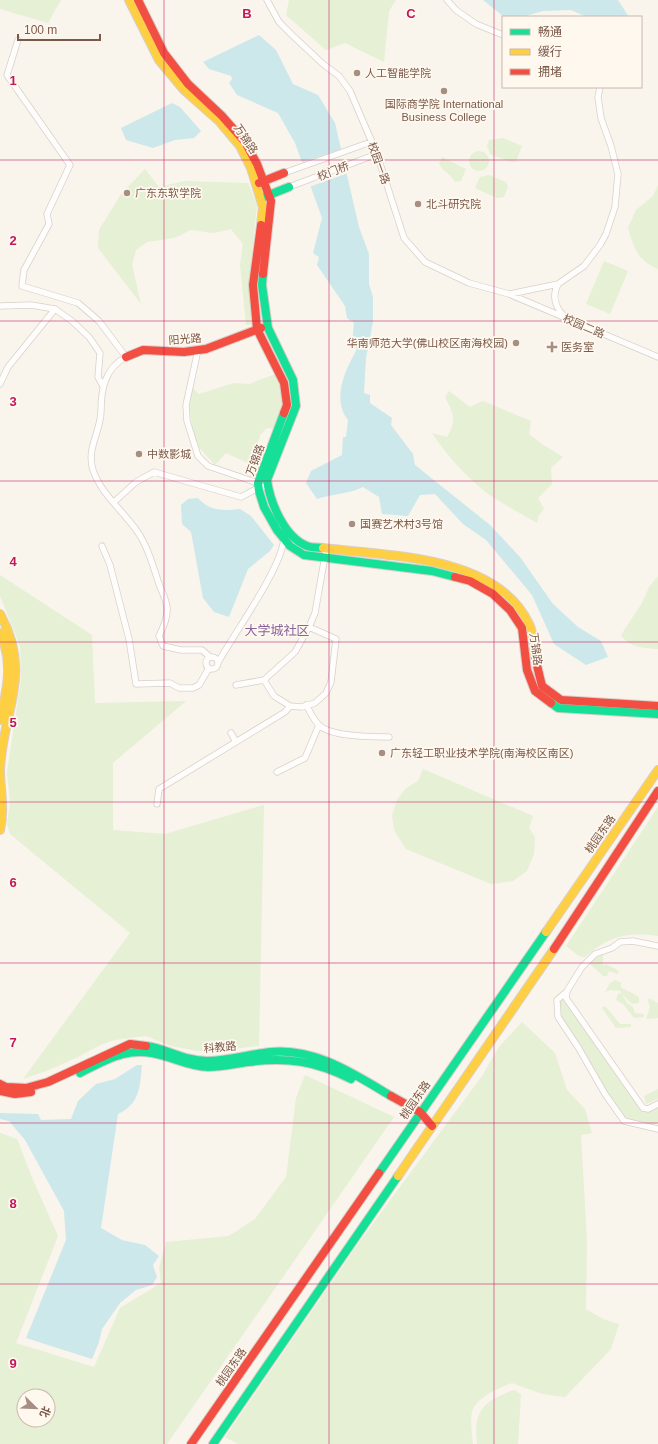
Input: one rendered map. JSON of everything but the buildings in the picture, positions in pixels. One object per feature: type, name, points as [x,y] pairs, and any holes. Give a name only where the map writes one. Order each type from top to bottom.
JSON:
[{"type":"street","name":"万锦路","points":[[129,0],[159,60],[184,90],[220,121],[240,146],[260,182]]},
{"type":"street","name":"万锦路","points":[[138,0],[164,53],[188,84],[222,116],[245,142],[265,196],[272,207],[262,285],[268,326],[293,380],[296,406],[267,480],[267,486],[270,503],[295,539],[325,554]]},
{"type":"street","name":"校园一路","points":[[267,0],[279,22],[323,64],[339,76],[350,91],[377,154],[404,238],[420,257],[430,266],[469,283],[510,294]]},
{"type":"street","points":[[447,0],[456,10],[476,24],[502,35]]},
{"type":"street","points":[[18,40],[7,75],[70,165],[47,214],[49,224],[24,270],[22,286],[78,303],[99,321],[126,357],[116,362],[104,380],[101,418],[91,453],[92,469],[100,486],[138,533],[153,563],[167,607],[166,618],[159,636],[163,646],[181,650],[202,650],[210,657],[214,656],[219,661]]},
{"type":"street","points":[[510,294],[558,284],[584,266],[595,253],[606,234],[615,207],[618,174],[600,118],[598,97],[600,88]]},
{"type":"street","name":"校门桥","points":[[284,173],[371,142]]},
{"type":"street","name":"校门桥","points":[[289,187],[377,154]]},
{"type":"street","points":[[260,182],[284,173]]},
{"type":"street","points":[[265,196],[289,187]]},
{"type":"street","name":"万锦路","points":[[265,196],[253,285],[257,329],[284,383],[287,405],[258,485],[263,507],[289,545],[304,554],[325,554],[432,571],[470,581],[493,594],[510,610],[522,628],[527,670],[535,691],[558,708],[656,710]]},
{"type":"street","points":[[558,284],[554,292],[554,300],[560,312],[566,318]]},
{"type":"street","name":"校园二路","points":[[510,294],[658,357]]},
{"type":"street","points":[[0,306],[31,305],[55,309],[89,337],[100,353],[98,377],[103,386]]},
{"type":"street","points":[[0,382],[8,367],[55,309]]},
{"type":"street","name":"阳光路","points":[[126,357],[143,350],[184,352],[206,349],[268,326]]},
{"type":"street","points":[[198,350],[186,405],[187,421],[198,456],[208,466],[258,485],[267,486]]},
{"type":"street","points":[[114,502],[136,482],[154,472],[241,497],[258,485]]},
{"type":"street","points":[[210,668],[216,668],[275,567],[283,548],[284,538]]},
{"type":"street","points":[[102,546],[110,565],[129,639],[136,684],[170,683],[179,688],[193,688],[199,685],[210,668]]},
{"type":"street","points":[[236,685],[264,680],[295,652],[315,613],[325,554]]},
{"type":"street","points":[[0,614],[13,639],[17,674],[4,737],[0,770],[2,803],[0,830]]},
{"type":"street","points":[[264,680],[274,696],[290,706],[315,703],[326,693],[331,682],[337,645],[336,639],[309,627]]},
{"type":"street","points":[[0,633],[5,641],[10,672],[0,720]]},
{"type":"street","points":[[210,657],[206,663],[210,668]]},
{"type":"street","points":[[306,705],[319,725],[336,733],[352,736],[389,737]]},
{"type":"street","points":[[157,804],[159,788],[286,712],[290,706]]},
{"type":"street","points":[[276,772],[305,758],[319,725]]},
{"type":"street","points":[[231,733],[236,742]]},
{"type":"street","name":"桃园东路","points":[[191,1444],[658,770]]},
{"type":"street","points":[[213,1444],[555,948],[658,791]]},
{"type":"street","points":[[658,946],[633,941],[620,942],[612,948],[595,954],[582,967],[567,991],[566,998],[643,1108],[648,1109],[658,1104]]},
{"type":"street","points":[[564,994],[557,1000],[558,1017],[578,1047],[605,1094],[624,1121],[658,1130]]},
{"type":"street","name":"科教路","points":[[0,1084],[11,1087],[26,1088],[48,1082],[101,1056],[130,1044],[150,1046],[183,1058],[208,1061],[272,1052],[291,1052],[315,1056],[340,1066],[419,1114],[432,1126]]},
{"type":"street","name":"科教路","points":[[0,1091],[15,1094],[50,1087],[125,1052],[138,1051],[188,1065],[208,1067],[276,1058],[294,1058],[316,1063],[338,1072],[419,1114]]},
{"type":"green space","points":[[0,0],[61,0],[48,23],[0,9]]},
{"type":"green space","points":[[289,0],[396,0],[389,11],[384,62],[345,43],[326,50],[286,15]]},
{"type":"green space","points":[[503,138],[522,146],[516,162],[511,162],[490,154],[487,146],[489,140]]},
{"type":"green space","points":[[479,151],[486,154],[489,161],[486,168],[479,171],[472,168],[469,161],[472,154]]},
{"type":"green space","points":[[442,157],[466,169],[461,181],[455,182],[442,168],[439,163]]},
{"type":"green space","points":[[145,169],[159,187],[185,181],[248,183],[257,205],[249,283],[251,324],[246,325],[240,265],[243,244],[231,229],[213,233],[191,230],[174,238],[147,242],[136,250],[132,265],[141,304],[98,248],[99,230],[121,194]]},
{"type":"green space","points":[[489,175],[506,182],[508,187],[504,197],[497,198],[475,188],[480,177]]},
{"type":"green space","points":[[658,185],[658,269],[645,262],[637,253],[628,228],[636,210],[653,196]]},
{"type":"green space","points":[[604,261],[628,271],[610,314],[586,304]]},
{"type":"green space","points":[[278,373],[286,405],[277,429],[267,428],[260,435],[253,461],[262,465],[257,480],[250,477],[250,464],[226,453],[215,465],[195,443],[189,406],[193,388],[199,394],[234,383],[249,384]]},
{"type":"green space","points":[[449,391],[470,407],[483,401],[531,421],[529,434],[563,457],[551,468],[552,484],[538,498],[544,509],[539,515],[537,523],[497,500],[474,482],[445,451],[432,433],[447,437],[450,431],[453,417],[445,397]]},
{"type":"green space","points":[[0,575],[92,635],[95,703],[186,701],[113,763],[113,830],[165,834],[264,805],[259,1046],[197,1051],[171,1046],[146,1036],[115,1040],[100,1045],[49,1070],[23,1079],[130,933],[10,834],[7,824],[10,801],[7,773],[21,679],[20,646],[0,596]]},
{"type":"green space","points":[[658,576],[658,649],[637,646],[627,642],[621,635],[642,603],[649,587]]},
{"type":"green space","points":[[423,769],[533,816],[529,828],[535,837],[534,854],[527,871],[513,881],[491,884],[406,849],[394,830],[392,815],[397,800],[405,789],[418,781]]},
{"type":"green space","points":[[658,807],[658,936],[628,935],[619,937],[602,944],[585,957],[579,956],[566,946]]},
{"type":"green space","points":[[603,954],[603,966],[606,964],[619,971],[617,974],[609,971],[607,976],[603,976],[589,963]]},
{"type":"green space","points":[[615,980],[622,983],[620,985],[622,988],[639,997],[639,1003],[632,1004],[622,994],[627,1003],[633,1007],[635,1013],[644,1014],[644,1017],[634,1018],[623,1004],[616,1000],[621,991],[611,990],[605,992],[610,983]]},
{"type":"green space","points":[[564,994],[643,1108],[658,1104],[658,1123],[648,1125],[624,1121],[558,1017],[559,1001]]},
{"type":"green space","points":[[649,998],[658,1003],[658,1018],[646,1019],[650,1007],[648,1001]]},
{"type":"green space","points":[[605,1006],[620,1024],[631,1024],[631,1027],[616,1028],[602,1008]]},
{"type":"green space","points":[[522,1022],[555,1053],[567,1090],[585,1109],[592,1133],[581,1135],[587,1241],[586,1309],[603,1319],[619,1324],[611,1349],[565,1397],[542,1394],[512,1383],[495,1390],[483,1398],[474,1407],[471,1416],[473,1444],[238,1444],[225,1437],[360,1241],[482,1076],[499,1047]]},
{"type":"green space","points":[[305,1075],[394,1117],[167,1444],[0,1444],[0,1133],[17,1139],[33,1180],[58,1236],[16,1343],[94,1367],[120,1308],[161,1283],[159,1268],[166,1242],[229,1236],[255,1219],[286,1177],[296,1098]]},
{"type":"green space","points":[[658,1089],[658,1099],[646,1104],[644,1096]]},
{"type":"green space","points":[[514,1390],[521,1394],[518,1444],[477,1444],[477,1423],[482,1409],[495,1398]]},
{"type":"water","points":[[483,0],[618,0],[628,16],[585,16],[571,10],[543,11],[526,16],[503,16]]},
{"type":"water","points":[[259,35],[276,50],[293,84],[318,95],[335,123],[359,227],[369,254],[369,284],[373,297],[373,322],[366,358],[364,393],[370,395],[370,403],[392,418],[391,425],[413,454],[415,465],[490,525],[520,557],[553,604],[578,627],[601,641],[608,657],[586,665],[554,644],[532,595],[486,540],[463,524],[435,494],[420,495],[408,516],[382,514],[379,497],[363,487],[317,499],[306,483],[311,471],[342,455],[343,437],[346,437],[348,420],[343,411],[340,393],[345,374],[357,349],[352,344],[354,323],[347,318],[345,306],[317,265],[319,257],[313,253],[322,218],[295,143],[278,113],[237,95],[229,83],[232,79],[231,76],[209,69],[203,62]]},
{"type":"water","points":[[172,103],[180,107],[201,131],[194,138],[175,140],[153,148],[126,140],[121,128]]},
{"type":"water","points":[[198,498],[212,508],[228,510],[240,509],[251,516],[274,545],[270,551],[248,569],[229,617],[214,612],[203,598],[191,532],[182,524],[181,505],[188,499]]},
{"type":"water","points":[[137,1065],[142,1065],[138,1094],[131,1105],[118,1114],[101,1228],[122,1240],[145,1245],[159,1256],[153,1265],[157,1277],[152,1285],[136,1290],[120,1303],[102,1329],[99,1342],[92,1359],[26,1338],[66,1240],[64,1211],[25,1140],[9,1121],[0,1119],[0,1113],[38,1114],[41,1120],[71,1119],[78,1101],[96,1084],[115,1079]]},
{"type":"pier","points":[[342,149],[348,173],[309,187],[300,163]]},
{"type":"traffic: fast","points":[[264,197],[289,187]]},
{"type":"traffic: fast","points":[[263,274],[262,285],[268,328],[293,380],[296,406],[267,480],[275,508],[291,535],[307,546],[323,548]]},
{"type":"traffic: fast","points":[[284,413],[258,483],[264,507],[277,530],[290,546],[304,555],[432,571],[455,577]]},
{"type":"traffic: fast","points":[[551,703],[558,708],[658,714]]},
{"type":"traffic: fast","points":[[379,1173],[546,932]]},
{"type":"traffic: fast","points":[[146,1046],[161,1049],[190,1059],[207,1061],[223,1060],[271,1052],[304,1054],[319,1058],[349,1071],[391,1096]]},
{"type":"traffic: fast","points":[[80,1073],[110,1058],[141,1052],[152,1053],[202,1067],[248,1062],[289,1060],[313,1064],[351,1079]]},
{"type":"traffic: fast","points":[[213,1444],[398,1176]]},
{"type":"traffic: slow","points":[[129,0],[159,60],[184,90],[219,121],[240,146],[251,168],[263,207],[261,225]]},
{"type":"traffic: slow","points":[[323,548],[408,557],[438,563],[467,572],[492,584],[514,601],[529,624],[533,636],[535,657]]},
{"type":"traffic: slow","points":[[0,614],[10,635],[14,655],[15,674],[14,692],[2,748],[0,769],[2,807],[0,830]]},
{"type":"traffic: slow","points":[[0,633],[7,655],[8,665],[7,687],[0,720]]},
{"type":"traffic: slow","points":[[546,932],[658,770]]},
{"type":"traffic: slow","points":[[398,1176],[554,949]]},
{"type":"traffic: jam","points":[[138,0],[164,53],[188,84],[222,116],[245,142],[257,164],[271,201],[263,274]]},
{"type":"traffic: jam","points":[[259,183],[284,173]]},
{"type":"traffic: jam","points":[[261,225],[253,285],[257,329],[284,383],[287,405],[284,413]]},
{"type":"traffic: jam","points":[[126,357],[143,350],[184,352],[206,349],[261,328]]},
{"type":"traffic: jam","points":[[455,577],[470,581],[493,594],[510,610],[522,628],[527,670],[535,691],[551,703]]},
{"type":"traffic: jam","points":[[535,657],[542,686],[561,700],[658,706]]},
{"type":"traffic: jam","points":[[554,949],[658,791]]},
{"type":"traffic: jam","points":[[0,1084],[6,1087],[26,1088],[48,1082],[130,1044],[146,1046]]},
{"type":"traffic: jam","points":[[0,1091],[15,1094],[31,1092]]},
{"type":"traffic: jam","points":[[391,1096],[420,1112],[432,1126]]},
{"type":"traffic: jam","points":[[191,1444],[379,1173]]},
{"type":"place","name":"人工智能学院","points":[[357,73]]},
{"type":"place","name":"国际商学院 International Business College","points":[[444,91]]},
{"type":"place","name":"广东东软学院","points":[[127,193]]},
{"type":"place","name":"北斗研究院","points":[[418,204]]},
{"type":"place","name":"华南师范大学(佛山校区南海校园)","points":[[516,343]]},
{"type":"place","name":"医务室","points":[[552,347]]},
{"type":"place","name":"中数影城","points":[[139,454]]},
{"type":"place","name":"国赛艺术村3号馆","points":[[352,524]]},
{"type":"place","name":"广东轻工职业技术学院(南海校区南区)","points":[[382,753]]},
{"type":"district","name":"大学城社区","points":[[277,630]]}]
